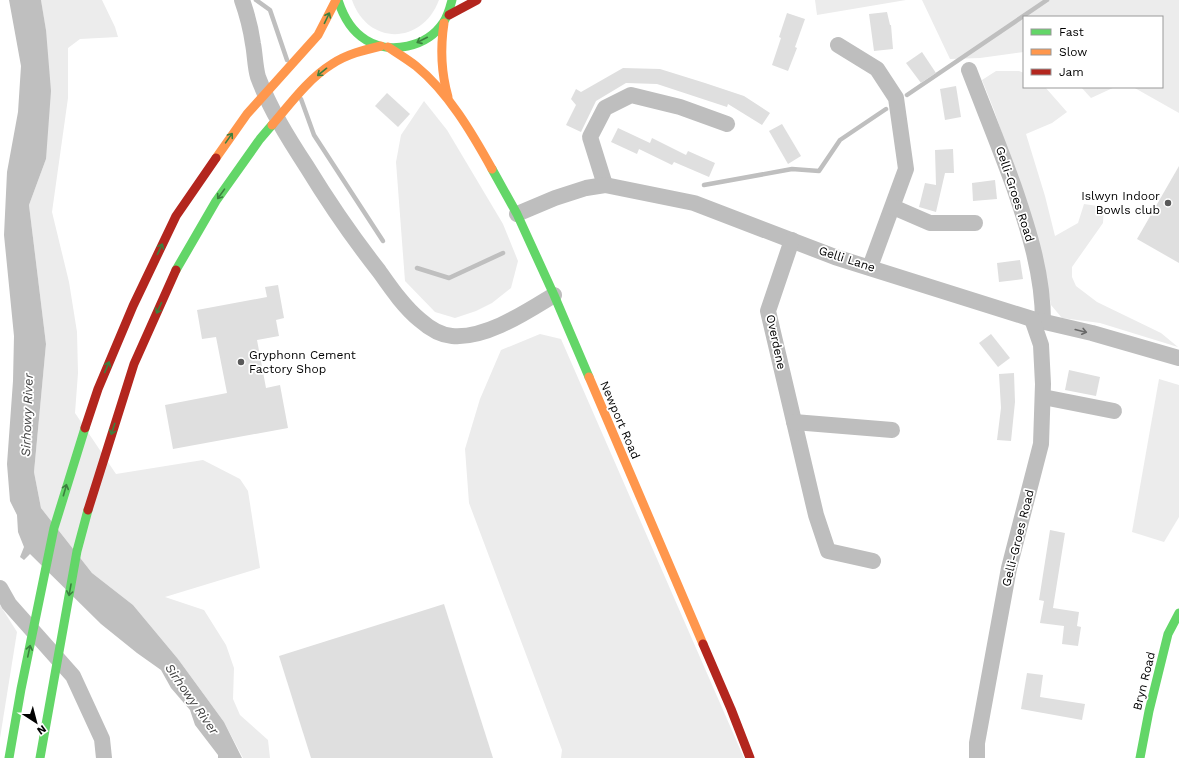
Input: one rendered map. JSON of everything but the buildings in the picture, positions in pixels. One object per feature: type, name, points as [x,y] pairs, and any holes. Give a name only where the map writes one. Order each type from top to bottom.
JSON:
[{"type":"main road","name":"Newport Road","points":[[337,0],[344,16],[353,29],[367,40],[385,47],[418,68],[449,100],[482,152],[517,214],[554,294],[731,709],[750,758]]},
{"type":"main road","points":[[9,758],[21,689],[54,528],[98,389],[133,306],[176,216],[234,132],[275,82],[318,35],[337,0]]},
{"type":"main road","name":"Newport Road","points":[[449,100],[442,72],[440,56],[446,19],[452,0]]},
{"type":"main road","points":[[40,758],[77,551],[90,501],[134,364],[178,266],[216,201],[272,124],[305,86],[331,64],[359,51],[385,47],[398,48],[415,44],[432,35],[446,19],[477,0]]},
{"type":"main road","name":"Bryn Road","points":[[1140,758],[1149,711],[1168,634],[1179,613]]},
{"type":"street","points":[[242,0],[253,42],[258,75],[274,113],[338,215],[387,282],[419,320],[441,334],[452,336],[472,334],[492,328],[534,307],[554,294]]},
{"type":"street","points":[[838,45],[877,69],[896,98],[906,169],[870,267]]},
{"type":"street","name":"Gelli-Groes Road","points":[[969,70],[999,146],[1032,246],[1041,288],[1038,320],[1041,345],[1043,397],[1041,444],[1009,568],[977,743],[977,758]]},
{"type":"street","points":[[605,185],[590,136],[605,108],[631,95],[680,107],[727,124]]},
{"type":"street","name":"Gelli Lane","points":[[517,214],[555,198],[586,188],[605,185],[694,203],[835,257],[1038,320],[1092,333],[1179,358]]},
{"type":"street","points":[[893,207],[930,223],[975,223]]},
{"type":"street","name":"Overdene","points":[[792,240],[768,311],[816,515],[828,551],[873,561]]},
{"type":"street","points":[[1043,397],[1114,411]]},
{"type":"street","points":[[794,422],[892,430]]},
{"type":"street","points":[[0,588],[9,604],[74,676],[102,739],[104,758]]},
{"type":"shaded area","points":[[41,0],[102,0],[115,27],[118,37],[80,39],[68,48],[68,98],[52,212],[69,282],[77,332],[78,373],[75,413],[116,474],[203,460],[240,479],[248,491],[260,568],[165,597],[204,610],[226,645],[234,668],[233,699],[240,715],[268,740],[270,758],[243,758],[224,722],[178,659],[133,605],[92,573],[41,508],[34,472],[46,344],[29,205],[46,159],[46,30]]},
{"type":"shaded area","points":[[352,0],[439,0],[431,15],[420,25],[408,32],[395,34],[382,32],[370,26],[360,15]]},
{"type":"shaded area","points":[[815,0],[906,0],[817,15]]},
{"type":"shaded area","points":[[922,0],[1179,0],[1179,113],[1135,88],[1163,88],[1163,16],[1023,16],[1023,52],[980,58],[950,59]]},
{"type":"shaded area","points":[[996,71],[1019,71],[1023,73],[1023,88],[1046,88],[1067,112],[1052,123],[1026,134],[1045,196],[1055,236],[1078,223],[1084,204],[1104,207],[1103,223],[1072,267],[1072,277],[1076,286],[1097,302],[1161,333],[1178,347],[1100,323],[1062,318],[1051,305],[1042,259],[1015,172],[982,80]]},
{"type":"shaded area","points":[[1082,88],[1113,88],[1091,98]]},
{"type":"shaded area","points":[[424,101],[447,130],[503,224],[518,261],[511,288],[492,303],[476,311],[455,318],[435,312],[405,281],[396,162],[401,135]]},
{"type":"shaded area","points":[[540,334],[561,339],[744,758],[561,758],[562,750],[469,503],[465,449],[480,399],[501,350]]},
{"type":"shaded area","points":[[1159,379],[1179,385],[1179,517],[1164,542],[1132,532]]},
{"type":"shaded area","points":[[0,605],[17,632],[0,738]]},
{"type":"water","name":"Sirhowy River","points":[[9,0],[41,0],[46,30],[51,91],[46,159],[29,205],[46,344],[34,472],[41,508],[92,573],[133,605],[178,659],[224,722],[242,758],[218,758],[218,755],[195,725],[190,710],[171,688],[161,670],[101,624],[30,554],[24,560],[20,557],[24,547],[18,532],[17,515],[10,501],[7,464],[13,381],[14,336],[4,235],[7,172],[18,112],[21,66]]},
{"type":"waterway","points":[[256,0],[270,10],[287,60]]},
{"type":"waterway","points":[[1023,16],[1047,0]]},
{"type":"waterway","points":[[907,95],[1023,16]]},
{"type":"waterway","points":[[301,99],[314,135],[383,241]]},
{"type":"waterway","points":[[704,185],[792,169],[819,171],[840,140],[886,109]]},
{"type":"waterway","points":[[417,268],[449,278],[503,253]]},
{"type":"traffic: fast","points":[[338,0],[348,23],[356,32],[366,40],[376,45],[397,48],[418,43],[428,38],[443,23],[450,9],[452,0]]},
{"type":"traffic: fast","points":[[176,270],[216,201],[260,139],[272,125]]},
{"type":"traffic: fast","points":[[492,169],[517,214],[589,377]]},
{"type":"traffic: fast","points":[[9,758],[21,689],[54,528],[85,428]]},
{"type":"traffic: fast","points":[[40,758],[77,551],[88,510]]},
{"type":"traffic: fast","points":[[1140,758],[1149,711],[1168,634],[1179,613]]},
{"type":"traffic: slow","points":[[216,158],[247,114],[318,35],[336,0]]},
{"type":"traffic: slow","points":[[444,23],[442,60],[448,97]]},
{"type":"traffic: slow","points":[[272,125],[300,92],[323,70],[350,55],[381,46]]},
{"type":"traffic: slow","points":[[388,47],[416,66],[439,88],[468,127],[492,169]]},
{"type":"traffic: slow","points":[[589,377],[703,644]]},
{"type":"traffic: jam","points":[[449,15],[477,0]]},
{"type":"traffic: jam","points":[[85,428],[98,389],[133,306],[176,216],[216,158]]},
{"type":"traffic: jam","points":[[88,510],[134,364],[176,270]]},
{"type":"traffic: jam","points":[[703,644],[750,758]]},
{"type":"place","name":"Islwyn Indoor Bowls club","points":[[1168,203]]},
{"type":"place","name":"Gryphonn Cement Factory Shop","points":[[241,362]]}]
